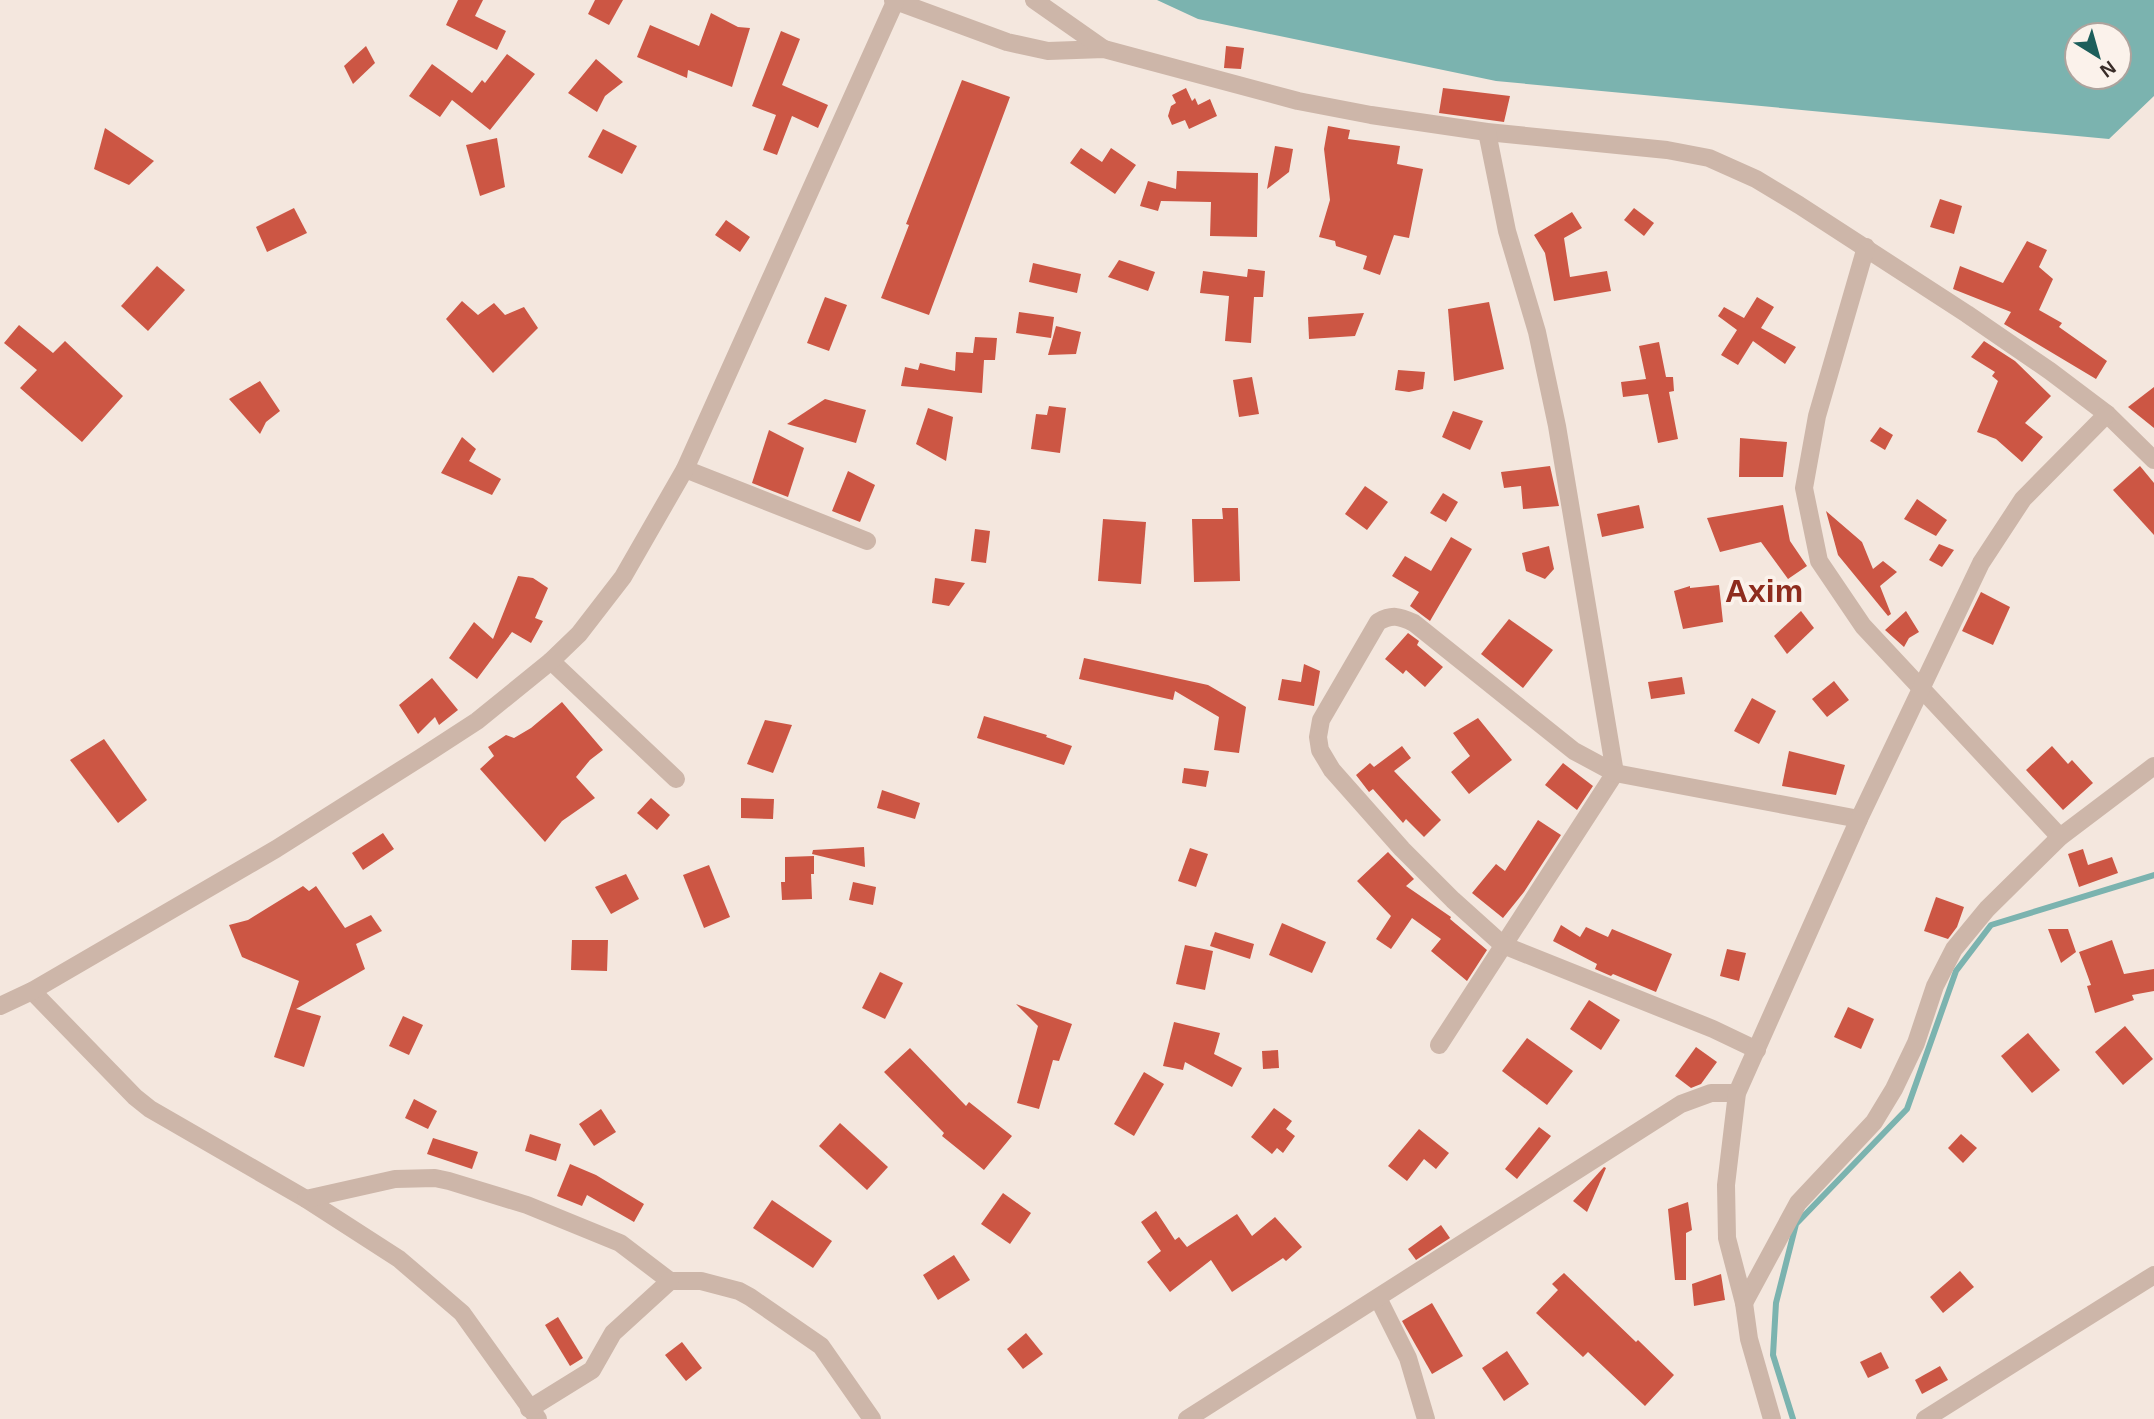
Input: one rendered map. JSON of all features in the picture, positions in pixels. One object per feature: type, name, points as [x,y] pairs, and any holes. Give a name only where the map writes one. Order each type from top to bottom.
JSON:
[{"type":"street","points":[[1034,0],[1104,49]]},
{"type":"street","points":[[0,1006],[32,991],[276,849],[420,758],[477,721],[551,661],[579,634],[623,577],[685,469],[894,1],[1007,42],[1048,51],[1104,49],[1298,101],[1488,132],[1667,150],[1709,158],[1755,179],[1866,247],[2050,371],[2107,414],[2154,460]]},
{"type":"street","points":[[1438,1045],[1615,773],[1558,426],[1537,332],[1507,231],[1488,132]]},
{"type":"street","points":[[1866,247],[1817,416],[1804,488],[1819,561],[1863,626],[2060,837]]},
{"type":"street","points":[[1772,1419],[1749,1339],[1744,1303],[1727,1238],[1726,1185],[1737,1093],[1859,819],[1981,563],[2023,499],[2107,414]]},
{"type":"street","points":[[685,469],[867,541]]},
{"type":"street","points":[[1757,1050],[1503,945],[1402,849],[1332,770],[1320,750],[1318,737],[1321,720],[1378,622],[1397,615],[1414,623],[1574,751],[1615,773],[1859,819]]},
{"type":"street","points":[[551,661],[676,779]]},
{"type":"street","points":[[1744,1303],[1798,1203],[1874,1122],[1916,1043],[1935,986],[1954,949],[1987,909],[2060,837],[2154,766]]},
{"type":"street","points":[[32,991],[135,1097],[150,1109],[306,1199],[399,1259],[453,1303],[533,1414],[592,1370],[613,1333],[670,1281]]},
{"type":"street","points":[[1187,1419],[1681,1104],[1711,1093],[1737,1093]]},
{"type":"street","points":[[306,1199],[395,1179],[424,1178],[449,1181],[527,1205],[620,1243],[670,1281],[701,1281],[739,1291],[811,1337],[830,1357],[872,1419]]},
{"type":"street","points":[[1925,1419],[2154,1275]]},
{"type":"street","points":[[1378,1298],[1408,1358],[1426,1419]]},
{"type":"water","points":[[1157,0],[2154,0],[2154,96],[2109,139],[1496,81],[1198,19]]},
{"type":"building","points":[[458,0],[483,0],[475,16],[506,31],[497,50],[446,25]]},
{"type":"building","points":[[595,0],[623,0],[609,25],[588,14]]},
{"type":"building","points":[[711,13],[738,27],[750,28],[732,87],[688,70],[687,78],[637,57],[650,25],[699,46]]},
{"type":"building","points":[[781,31],[800,39],[782,85],[828,105],[818,128],[792,116],[777,155],[763,150],[776,115],[752,106]]},
{"type":"building","points":[[366,46],[375,63],[353,84],[344,66]]},
{"type":"building","points":[[1226,46],[1244,48],[1241,69],[1224,68]]},
{"type":"building","points":[[507,54],[535,74],[490,130],[452,100],[440,117],[409,96],[432,64],[472,93],[482,80],[485,83]]},
{"type":"building","points":[[596,59],[623,82],[605,96],[597,112],[568,93]]},
{"type":"building","points":[[962,80],[1010,97],[929,315],[881,298],[909,225],[906,224]]},
{"type":"building","points":[[1186,88],[1192,101],[1195,98],[1198,105],[1210,99],[1217,116],[1189,129],[1185,120],[1172,125],[1168,116],[1171,106],[1176,103],[1172,95]]},
{"type":"building","points":[[1443,88],[1510,96],[1504,122],[1439,113]]},
{"type":"building","points":[[1328,126],[1350,130],[1348,139],[1400,146],[1397,164],[1423,169],[1409,238],[1394,235],[1380,275],[1363,269],[1367,256],[1336,246],[1335,241],[1319,237],[1330,200],[1324,149]]},
{"type":"building","points":[[105,128],[154,161],[129,185],[94,169]]},
{"type":"building","points":[[603,129],[637,146],[622,174],[588,157]]},
{"type":"building","points":[[497,138],[505,187],[480,196],[466,145]]},
{"type":"building","points":[[1275,146],[1293,149],[1289,172],[1267,189]]},
{"type":"building","points":[[1081,148],[1102,162],[1111,148],[1136,165],[1115,194],[1070,163]]},
{"type":"building","points":[[1177,171],[1258,173],[1257,237],[1210,236],[1211,202],[1161,201],[1158,211],[1140,206],[1148,181],[1176,189]]},
{"type":"building","points":[[1940,199],[1962,206],[1954,234],[1930,227]]},
{"type":"building","points":[[294,208],[307,233],[267,252],[256,227]]},
{"type":"building","points":[[1634,208],[1654,223],[1644,236],[1624,220]]},
{"type":"building","points":[[1572,212],[1582,228],[1564,238],[1570,277],[1607,271],[1611,291],[1554,301],[1545,253],[1534,235]]},
{"type":"building","points":[[726,220],[750,237],[740,252],[715,235]]},
{"type":"building","points":[[2027,241],[2047,250],[2039,267],[2053,279],[2039,310],[2062,323],[2059,327],[2107,361],[2096,379],[2004,324],[2011,312],[1953,289],[1960,266],[2003,283]]},
{"type":"building","points":[[1119,260],[1155,272],[1148,291],[1108,277]]},
{"type":"building","points":[[1033,263],[1081,274],[1077,293],[1029,282]]},
{"type":"building","points":[[157,266],[185,290],[148,331],[121,306]]},
{"type":"building","points":[[1248,269],[1265,271],[1263,297],[1254,297],[1251,343],[1225,341],[1229,296],[1200,293],[1203,271],[1247,277]]},
{"type":"building","points":[[825,297],[847,305],[829,351],[807,343]]},
{"type":"building","points":[[1757,297],[1774,307],[1761,328],[1796,347],[1785,364],[1753,341],[1738,365],[1721,355],[1737,330],[1718,316],[1724,307],[1744,318]]},
{"type":"building","points":[[462,301],[478,315],[494,303],[505,315],[524,307],[538,328],[493,373],[446,319]]},
{"type":"building","points":[[1489,302],[1504,369],[1454,381],[1448,309]]},
{"type":"building","points":[[1019,312],[1054,317],[1051,338],[1016,333]]},
{"type":"building","points":[[1364,313],[1355,336],[1309,339],[1308,317]]},
{"type":"building","points":[[19,325],[53,353],[65,341],[123,396],[82,442],[20,388],[37,370],[4,343]]},
{"type":"building","points":[[1056,326],[1081,332],[1076,354],[1048,355]]},
{"type":"building","points":[[975,337],[997,338],[995,360],[984,360],[982,393],[901,386],[905,367],[918,370],[920,363],[955,371],[956,352],[973,353]]},
{"type":"building","points":[[1984,341],[2015,361],[2051,396],[2025,423],[2043,437],[2022,462],[1996,439],[1977,432],[1998,381],[1992,376],[1995,372],[1971,357]]},
{"type":"building","points":[[1659,342],[1666,377],[1673,377],[1674,391],[1669,392],[1678,439],[1658,443],[1648,394],[1623,397],[1621,382],[1646,379],[1639,346]]},
{"type":"building","points":[[1398,370],[1425,372],[1423,389],[1409,392],[1395,390]]},
{"type":"building","points":[[1252,377],[1259,414],[1239,417],[1233,380]]},
{"type":"building","points":[[260,381],[280,411],[266,422],[260,434],[229,399]]},
{"type":"building","points":[[2154,387],[2154,428],[2128,407]]},
{"type":"building","points":[[825,399],[866,410],[856,443],[787,424]]},
{"type":"building","points":[[1049,406],[1066,408],[1060,453],[1031,449],[1036,414],[1047,415]]},
{"type":"building","points":[[928,408],[953,417],[946,461],[916,444]]},
{"type":"building","points":[[1453,411],[1483,421],[1470,450],[1442,437]]},
{"type":"building","points":[[1880,427],[1893,435],[1885,450],[1870,441]]},
{"type":"building","points":[[769,430],[804,448],[788,497],[752,483]]},
{"type":"building","points":[[462,437],[476,449],[469,461],[501,479],[492,495],[441,473]]},
{"type":"building","points":[[1740,438],[1787,442],[1783,477],[1739,477]]},
{"type":"building","points":[[1550,466],[1559,506],[1523,509],[1521,486],[1504,488],[1501,472]]},
{"type":"building","points":[[2140,466],[2154,483],[2154,535],[2113,490]]},
{"type":"building","points":[[848,471],[875,485],[860,522],[832,511]]},
{"type":"building","points":[[1365,486],[1388,502],[1367,530],[1345,514]]},
{"type":"building","points":[[1443,493],[1458,502],[1446,522],[1430,513]]},
{"type":"building","points":[[1917,499],[1947,520],[1936,536],[1904,519]]},
{"type":"building","points":[[1639,505],[1644,528],[1602,537],[1597,514]]},
{"type":"building","points":[[1783,505],[1790,541],[1807,566],[1788,579],[1761,542],[1720,552],[1707,518]]},
{"type":"building","points":[[1222,508],[1238,508],[1240,581],[1194,582],[1192,519],[1223,519]]},
{"type":"building","points":[[1826,511],[1862,542],[1873,569],[1883,561],[1897,572],[1880,586],[1891,614],[1888,616],[1838,555]]},
{"type":"building","points":[[1103,519],[1146,522],[1141,584],[1098,581]]},
{"type":"building","points":[[975,529],[990,531],[986,563],[971,561]]},
{"type":"building","points":[[1451,537],[1472,549],[1430,621],[1410,606],[1419,592],[1392,576],[1405,556],[1431,571]]},
{"type":"building","points":[[1939,544],[1954,550],[1942,567],[1929,560]]},
{"type":"building","points":[[1549,546],[1554,569],[1545,579],[1526,571],[1522,553]]},
{"type":"building","points":[[518,576],[533,578],[548,588],[535,618],[543,621],[531,643],[512,632],[477,679],[449,658],[474,622],[493,639]]},
{"type":"building","points":[[935,578],[965,583],[949,606],[932,603]]},
{"type":"building","points":[[1719,585],[1723,622],[1683,629],[1674,591],[1690,586]]},
{"type":"building","points":[[1981,592],[2010,607],[1993,645],[1962,631]]},
{"type":"building","points":[[1801,611],[1814,628],[1787,654],[1774,636]]},
{"type":"building","points":[[1906,611],[1919,632],[1909,638],[1904,647],[1885,630]]},
{"type":"building","points":[[1509,619],[1553,650],[1523,688],[1481,654]]},
{"type":"building","points":[[1408,633],[1419,641],[1417,645],[1443,667],[1425,687],[1406,670],[1403,674],[1385,659]]},
{"type":"building","points":[[1084,658],[1208,685],[1246,707],[1239,753],[1214,750],[1219,717],[1175,691],[1173,700],[1079,679]]},
{"type":"building","points":[[1304,664],[1320,671],[1314,706],[1278,700],[1282,679],[1301,682]]},
{"type":"building","points":[[1682,677],[1685,694],[1651,699],[1648,682]]},
{"type":"building","points":[[432,678],[458,710],[439,725],[435,717],[418,734],[399,705]]},
{"type":"building","points":[[1834,681],[1849,700],[1827,717],[1812,699]]},
{"type":"building","points":[[1752,698],[1776,711],[1759,744],[1734,731]]},
{"type":"building","points":[[562,702],[603,750],[590,760],[576,777],[595,798],[562,821],[545,842],[480,769],[494,756],[488,747],[506,735],[514,738],[531,728]]},
{"type":"building","points":[[984,716],[1047,735],[1046,737],[1072,746],[1064,765],[977,738]]},
{"type":"building","points":[[1478,718],[1512,760],[1469,794],[1451,772],[1470,756],[1453,733]]},
{"type":"building","points":[[765,720],[792,725],[773,773],[747,764]]},
{"type":"building","points":[[104,739],[147,800],[118,823],[70,760]]},
{"type":"building","points":[[1402,746],[1411,758],[1394,771],[1441,820],[1424,837],[1406,819],[1403,823],[1373,789],[1369,792],[1356,775],[1370,763],[1374,767]]},
{"type":"building","points":[[2052,746],[2068,764],[2072,760],[2093,783],[2063,810],[2026,770]]},
{"type":"building","points":[[1789,751],[1845,765],[1836,795],[1782,786]]},
{"type":"building","points":[[1563,763],[1593,786],[1577,810],[1545,785]]},
{"type":"building","points":[[1184,768],[1209,771],[1206,787],[1182,783]]},
{"type":"building","points":[[882,790],[920,803],[915,819],[877,808]]},
{"type":"building","points":[[651,798],[670,815],[657,830],[637,813]]},
{"type":"building","points":[[741,798],[774,799],[773,819],[741,818]]},
{"type":"building","points":[[1538,820],[1561,835],[1524,892],[1503,918],[1472,893],[1496,864],[1505,871]]},
{"type":"building","points":[[383,833],[394,849],[363,870],[352,853]]},
{"type":"building","points":[[864,847],[865,867],[812,854],[813,850]]},
{"type":"building","points":[[1190,848],[1208,854],[1196,887],[1178,881]]},
{"type":"building","points":[[2083,849],[2088,865],[2112,857],[2118,873],[2079,887],[2068,854]]},
{"type":"building","points":[[1388,852],[1414,879],[1406,886],[1451,917],[1450,919],[1487,950],[1467,981],[1431,951],[1441,939],[1412,918],[1391,949],[1376,939],[1391,916],[1357,881]]},
{"type":"building","points":[[814,856],[814,874],[811,874],[812,899],[782,900],[781,882],[785,882],[785,857]]},
{"type":"building","points":[[709,865],[730,917],[704,928],[683,875]]},
{"type":"building","points":[[626,874],[639,899],[611,914],[595,887]]},
{"type":"building","points":[[853,882],[876,887],[873,905],[849,900]]},
{"type":"building","points":[[303,886],[309,891],[316,886],[345,928],[371,915],[382,931],[356,944],[365,969],[296,1009],[321,1016],[304,1067],[274,1057],[299,981],[242,957],[229,925],[248,920]]},
{"type":"building","points":[[1936,897],[1964,907],[1957,927],[1948,939],[1924,931]]},
{"type":"building","points":[[1282,923],[1326,942],[1312,973],[1269,955]]},
{"type":"building","points":[[1561,925],[1580,937],[1586,927],[1608,937],[1612,929],[1672,954],[1656,992],[1595,969],[1597,964],[1553,941]]},
{"type":"building","points":[[2048,929],[2068,929],[2076,952],[2061,963]]},
{"type":"building","points":[[1215,932],[1254,944],[1250,959],[1210,946]]},
{"type":"building","points":[[572,940],[608,940],[607,971],[571,970]]},
{"type":"building","points":[[2112,940],[2124,974],[2154,969],[2154,991],[2132,995],[2134,1000],[2095,1013],[2087,986],[2091,985],[2079,952]]},
{"type":"building","points":[[1185,945],[1213,951],[1205,990],[1176,984]]},
{"type":"building","points":[[1727,949],[1746,953],[1739,981],[1720,976]]},
{"type":"building","points":[[880,972],[903,983],[885,1019],[862,1008]]},
{"type":"building","points":[[1589,1000],[1620,1020],[1601,1050],[1570,1029]]},
{"type":"building","points":[[1016,1004],[1072,1024],[1059,1061],[1053,1060],[1039,1109],[1017,1103],[1038,1026]]},
{"type":"building","points":[[1848,1007],[1874,1019],[1861,1049],[1834,1037]]},
{"type":"building","points":[[403,1016],[423,1025],[409,1055],[389,1046]]},
{"type":"building","points":[[1174,1022],[1220,1033],[1214,1054],[1242,1068],[1232,1087],[1185,1062],[1183,1070],[1163,1066]]},
{"type":"building","points":[[2125,1026],[2153,1059],[2123,1085],[2095,1052]]},
{"type":"building","points":[[2028,1033],[2060,1070],[2032,1093],[2001,1056]]},
{"type":"building","points":[[1527,1038],[1573,1071],[1547,1105],[1502,1071]]},
{"type":"building","points":[[1696,1047],[1717,1062],[1701,1084],[1691,1088],[1675,1076]]},
{"type":"building","points":[[910,1048],[966,1106],[969,1102],[1012,1136],[984,1170],[942,1136],[944,1133],[884,1072]]},
{"type":"building","points":[[1278,1050],[1279,1068],[1263,1069],[1262,1051]]},
{"type":"building","points":[[1144,1072],[1164,1084],[1134,1136],[1114,1124]]},
{"type":"building","points":[[414,1099],[437,1111],[428,1129],[405,1118]]},
{"type":"building","points":[[1274,1108],[1292,1121],[1286,1129],[1295,1136],[1283,1153],[1277,1148],[1272,1154],[1251,1137]]},
{"type":"building","points":[[601,1109],[616,1132],[594,1146],[579,1124]]},
{"type":"building","points":[[840,1123],[888,1167],[867,1190],[819,1146]]},
{"type":"building","points":[[1539,1127],[1551,1136],[1517,1179],[1505,1169]]},
{"type":"building","points":[[1419,1129],[1449,1153],[1436,1169],[1424,1159],[1407,1181],[1388,1166]]},
{"type":"building","points":[[530,1134],[561,1144],[556,1161],[525,1151]]},
{"type":"building","points":[[1961,1134],[1977,1148],[1963,1163],[1948,1148]]},
{"type":"building","points":[[433,1138],[478,1152],[472,1169],[427,1154]]},
{"type":"building","points":[[570,1164],[596,1175],[644,1204],[634,1222],[587,1195],[582,1206],[557,1196]]},
{"type":"building","points":[[1604,1167],[1606,1168],[1587,1212],[1573,1201]]},
{"type":"building","points":[[1003,1193],[1031,1213],[1010,1244],[981,1224]]},
{"type":"building","points":[[772,1200],[832,1241],[813,1268],[753,1228]]},
{"type":"building","points":[[1688,1202],[1692,1230],[1686,1233],[1686,1280],[1675,1280],[1668,1209]]},
{"type":"building","points":[[1156,1211],[1175,1240],[1179,1237],[1187,1247],[1237,1214],[1252,1236],[1275,1217],[1302,1247],[1286,1261],[1283,1258],[1232,1292],[1211,1260],[1170,1292],[1147,1262],[1161,1251],[1141,1222]]},
{"type":"building","points":[[1441,1225],[1450,1238],[1416,1260],[1408,1249]]},
{"type":"building","points":[[954,1255],[970,1280],[938,1300],[923,1275]]},
{"type":"building","points":[[1960,1271],[1974,1287],[1943,1313],[1930,1297]]},
{"type":"building","points":[[1564,1273],[1674,1375],[1645,1406],[1588,1352],[1583,1357],[1536,1313],[1558,1290],[1552,1284]]},
{"type":"building","points":[[1721,1274],[1725,1300],[1694,1306],[1692,1284]]},
{"type":"building","points":[[1432,1303],[1463,1356],[1432,1374],[1402,1321]]},
{"type":"building","points":[[558,1317],[583,1358],[570,1366],[545,1325]]},
{"type":"building","points":[[1026,1333],[1043,1354],[1023,1369],[1007,1349]]},
{"type":"building","points":[[682,1342],[702,1368],[686,1381],[665,1355]]},
{"type":"building","points":[[1507,1351],[1529,1384],[1504,1401],[1482,1368]]},
{"type":"building","points":[[1881,1352],[1889,1368],[1868,1378],[1860,1362]]},
{"type":"building","points":[[1940,1366],[1948,1380],[1922,1394],[1915,1380]]},
{"type":"waterway","points":[[1793,1419],[1773,1355],[1776,1303],[1796,1224],[1907,1109],[1956,971],[1991,925],[2154,875]]},
{"type":"district","name":"Axim","points":[[1764,591]]}]
